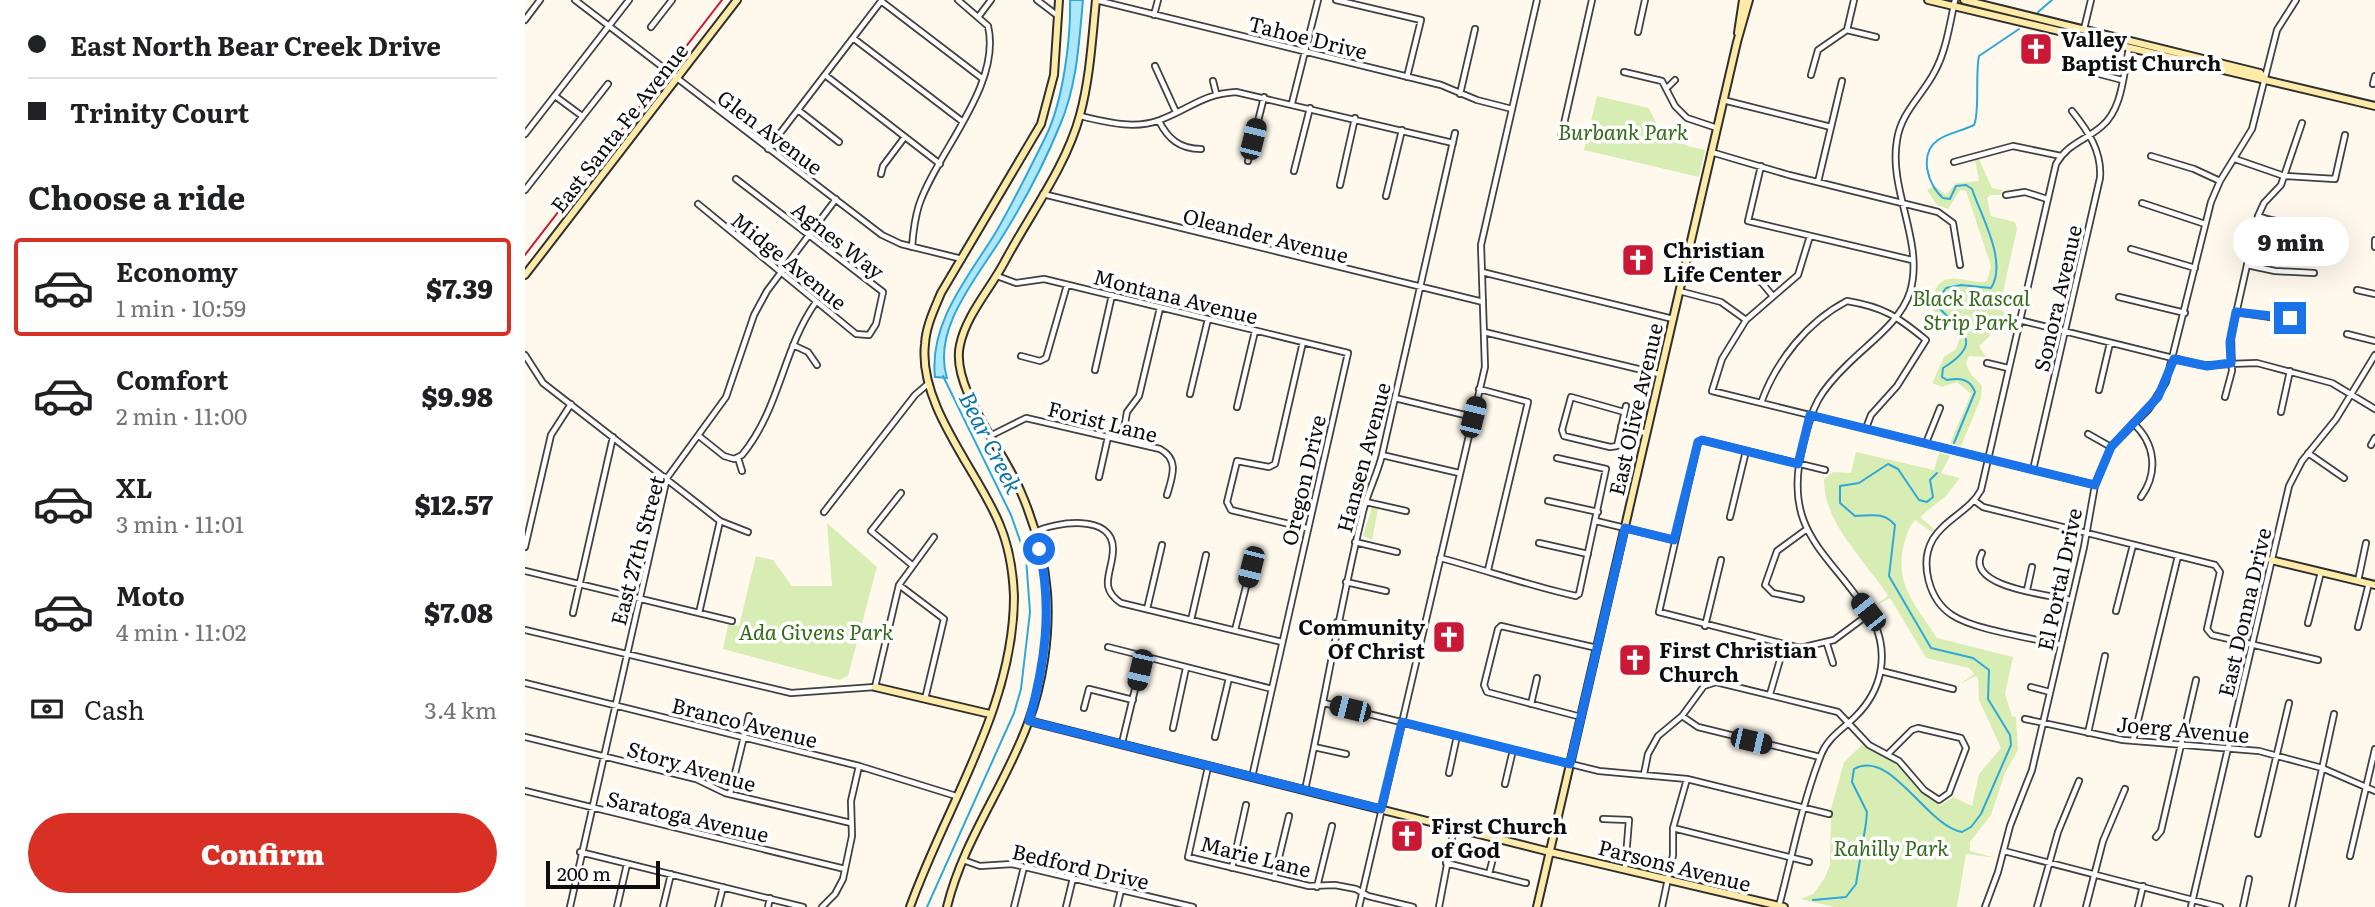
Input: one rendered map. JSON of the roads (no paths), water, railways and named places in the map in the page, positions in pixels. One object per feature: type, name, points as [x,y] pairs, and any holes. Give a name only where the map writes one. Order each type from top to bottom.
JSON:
[{"type":"street","points":[[525,20],[540,0]]},
{"type":"street","name":"Glen Avenue","points":[[575,0],[882,235],[912,247],[941,251],[962,259]]},
{"type":"street","points":[[525,134],[629,0]]},
{"type":"street","points":[[651,27],[672,0]]},
{"type":"street","name":"East Santa Fe Avenue","points":[[525,275],[737,0]]},
{"type":"street","points":[[912,247],[919,205],[983,79],[989,32],[979,16],[958,0]]},
{"type":"street","points":[[979,16],[991,0]]},
{"type":"street","points":[[1037,0],[1058,16]]},
{"type":"street","points":[[909,907],[990,714],[1006,668],[1014,600],[1011,566],[1000,526],[963,458],[929,383],[924,354],[927,328],[941,293],[1041,124],[1054,75],[1059,0]]},
{"type":"street","points":[[947,907],[963,860],[1029,721],[1040,675],[1047,614],[1044,566],[1020,489],[965,387],[958,360],[964,334],[1069,144],[1080,116],[1090,62],[1096,0]]},
{"type":"street","name":"Tahoe Drive","points":[[1096,0],[1407,77],[1512,109]]},
{"type":"street","points":[[1154,15],[1159,0]]},
{"type":"street","points":[[1292,103],[1318,0]]},
{"type":"street","points":[[1335,0],[1421,20],[1407,77]]},
{"type":"street","points":[[1359,907],[1459,473],[1473,417],[1483,390],[1485,367],[1481,245],[1537,0]]},
{"type":"street","points":[[1561,137],[1592,0]]},
{"type":"street","points":[[1638,32],[1645,0]]},
{"type":"street","name":"East Olive Avenue","points":[[1737,42],[1743,0]]},
{"type":"street","name":"East Olive Avenue","points":[[1537,907],[1723,100],[1749,0]]},
{"type":"street","points":[[1811,75],[1818,50],[1847,30],[1854,0]]},
{"type":"street","points":[[1927,0],[1954,3],[2258,81],[2265,79],[2375,106]]},
{"type":"street","points":[[1964,0],[2260,73],[2265,79]]},
{"type":"street","points":[[2084,29],[2091,0]]},
{"type":"street","name":"El Portal Drive","points":[[1985,907],[2004,852],[2010,825],[2032,770],[2095,485],[2111,447],[2158,397],[2174,359],[2205,224],[2220,181],[2252,129],[2277,30],[2296,0]]},
{"type":"street","points":[[768,149],[882,1],[983,79]]},
{"type":"street","points":[[1781,907],[1820,757],[1835,734],[1868,701],[1881,671],[1882,642],[1869,614],[1807,529],[1798,510],[1798,464],[1810,415],[1826,385],[1896,315],[1910,291],[1912,260],[1895,161],[1899,129],[1937,69],[1954,3]]},
{"type":"street","points":[[1460,94],[1475,29]]},
{"type":"street","points":[[1847,30],[1876,37]]},
{"type":"street","points":[[853,38],[963,122]]},
{"type":"street","points":[[2061,645],[1961,620],[1950,614],[1933,590],[1926,569],[1929,546],[1937,533],[1975,501],[1988,459],[2047,199],[2061,156],[2073,143],[2110,117],[2129,49]]},
{"type":"street","points":[[1155,66],[1176,112]]},
{"type":"street","points":[[2084,70],[2122,79]]},
{"type":"street","points":[[1623,72],[1659,80],[1668,87],[1675,106],[1687,118],[1717,128]]},
{"type":"street","points":[[825,75],[940,164]]},
{"type":"street","points":[[2373,84],[2375,76]]},
{"type":"street","points":[[1668,87],[1675,80]]},
{"type":"street","points":[[1213,81],[1216,93]]},
{"type":"street","points":[[1818,182],[1842,81]]},
{"type":"street","points":[[525,190],[608,84]]},
{"type":"street","points":[[1080,116],[1134,125],[1159,121],[1216,93],[1236,92],[1292,103],[1453,143]]},
{"type":"street","points":[[555,96],[582,116]]},
{"type":"street","points":[[1248,161],[1264,97]]},
{"type":"street","points":[[1723,100],[1831,127]]},
{"type":"street","points":[[1294,172],[1310,108]]},
{"type":"street","points":[[798,110],[839,142]]},
{"type":"street","points":[[2072,111],[2089,134]]},
{"type":"street","points":[[1340,185],[1355,118]]},
{"type":"street","points":[[1159,121],[1173,141],[1184,147],[1201,149]]},
{"type":"street","points":[[2225,397],[2231,363],[2230,342],[2258,216],[2284,176],[2302,123]]},
{"type":"street","points":[[1386,196],[1402,130]]},
{"type":"street","name":"Hansen Avenue","points":[[1304,791],[1355,542],[1382,455],[1455,133]]},
{"type":"street","name":"Sonora Avenue","points":[[2032,470],[2099,178],[2098,156],[2089,134]]},
{"type":"street","points":[[2235,159],[2284,176],[2335,179],[2345,135]]},
{"type":"street","points":[[881,174],[883,166],[904,138]]},
{"type":"street","points":[[1954,162],[2013,146],[2061,156]]},
{"type":"street","points":[[1711,152],[1938,212],[1953,223],[1960,265]]},
{"type":"street","points":[[2151,156],[2186,166],[2220,181]]},
{"type":"street","points":[[1761,166],[1748,220],[1912,260]]},
{"type":"street","name":"Agnes Way","points":[[736,179],[883,292],[876,324],[865,337]]},
{"type":"street","points":[[2006,195],[2025,192],[2047,199]]},
{"type":"street","name":"Oleander Avenue","points":[[1042,194],[1483,302]]},
{"type":"street","name":"East 27th Street","points":[[569,907],[667,478],[726,397],[754,315],[781,272],[836,200]]},
{"type":"street","points":[[2142,203],[2205,224]]},
{"type":"street","name":"Midge Avenue","points":[[698,204],[856,334],[865,337]]},
{"type":"street","points":[[2258,216],[2284,224],[2308,223],[2325,227]]},
{"type":"street","points":[[1809,236],[1798,275],[1746,320],[1722,359],[1712,391],[2095,485]]},
{"type":"street","points":[[2374,247],[2375,240]]},
{"type":"street","points":[[2131,249],[2195,268]]},
{"type":"street","points":[[2247,265],[2275,271],[2314,272]]},
{"type":"street","points":[[1482,272],[1673,319]]},
{"type":"street","points":[[1741,272],[1762,283],[1772,295]]},
{"type":"street","name":"Montana Avenue","points":[[997,276],[1016,283],[1037,278],[1348,353]]},
{"type":"street","points":[[1021,356],[1040,361],[1046,358],[1067,285]]},
{"type":"street","points":[[2357,290],[2375,294]]},
{"type":"street","points":[[1679,291],[1714,299],[1746,320]]},
{"type":"street","points":[[1094,370],[1112,295]]},
{"type":"street","points":[[2119,297],[2185,313]]},
{"type":"street","points":[[1761,403],[1784,355],[1841,304],[1847,300],[1860,303],[1896,315],[1926,340],[1898,386],[1871,415],[1866,429]]},
{"type":"street","points":[[738,458],[751,443],[772,407],[801,322],[816,302]]},
{"type":"street","points":[[1122,440],[1127,412],[1139,396],[1160,307]]},
{"type":"street","points":[[2236,312],[2303,322]]},
{"type":"street","points":[[1190,394],[1208,319]]},
{"type":"street","points":[[2019,320],[2207,366],[2252,362],[2290,371],[2332,383],[2375,410]]},
{"type":"street","points":[[1237,407],[1255,331]]},
{"type":"street","points":[[1484,332],[1660,374]]},
{"type":"street","points":[[2347,334],[2375,341]]},
{"type":"street","points":[[1303,342],[1275,464],[1269,467],[1237,461],[1227,502],[1231,510],[1307,528]]},
{"type":"street","points":[[2099,390],[2110,343]]},
{"type":"street","points":[[793,345],[808,352],[817,365]]},
{"type":"street","name":"Oregon Drive","points":[[1251,778],[1348,353]]},
{"type":"street","points":[[525,355],[538,378],[720,521],[748,532]]},
{"type":"street","name":"East Donna Drive","points":[[2191,907],[2291,481],[2375,355]]},
{"type":"street","points":[[1987,363],[2008,368]]},
{"type":"street","points":[[2281,412],[2290,371]]},
{"type":"street","points":[[824,512],[915,395],[929,383]]},
{"type":"street","points":[[1483,390],[1528,402],[1488,570]]},
{"type":"street","points":[[1571,397],[1625,409],[1621,426],[1616,446],[1610,447],[1564,436],[1562,430],[1571,397]]},
{"type":"street","points":[[1395,398],[1473,417]]},
{"type":"street","points":[[525,545],[551,435],[571,404]]},
{"type":"street","points":[[1926,443],[1940,408]]},
{"type":"street","name":"Forist Lane","points":[[992,435],[1026,418],[1160,449],[1171,458],[1173,472],[1167,495]]},
{"type":"street","points":[[2133,423],[2146,438],[2153,457],[2151,478],[2141,497]]},
{"type":"street","points":[[1621,426],[1646,433]]},
{"type":"street","points":[[2088,434],[2111,447]]},
{"type":"street","points":[[573,613],[613,436]]},
{"type":"street","points":[[699,436],[724,456],[738,458]]},
{"type":"street","points":[[1099,477],[1108,438]]},
{"type":"street","points":[[2371,445],[2375,438]]},
{"type":"street","points":[[1825,470],[1702,440],[1698,442],[1659,612],[1784,646],[1809,648],[1827,643],[1869,614]]},
{"type":"street","points":[[1730,517],[1746,451]]},
{"type":"street","points":[[2308,453],[2344,478]]},
{"type":"street","points":[[1382,455],[1459,473]]},
{"type":"street","points":[[738,458],[742,471]]},
{"type":"street","points":[[1440,558],[1518,578],[1531,586],[1576,596],[1596,521],[1606,469],[1557,458]]},
{"type":"street","points":[[901,493],[871,531],[912,565]]},
{"type":"street","points":[[1548,501],[1598,512]]},
{"type":"street","points":[[1975,501],[1983,507],[2219,567],[2207,629],[2211,635],[2318,660]]},
{"type":"street","points":[[1366,502],[1406,511]]},
{"type":"street","points":[[699,613],[720,521]]},
{"type":"street","points":[[1596,521],[1674,540]]},
{"type":"street","points":[[1035,532],[1060,522],[1099,528],[1113,547],[1106,580],[1109,593],[1121,603],[1282,642]]},
{"type":"street","points":[[1801,599],[1773,593],[1765,585],[1777,551],[1807,529]]},
{"type":"street","points":[[874,687],[899,584],[934,537]]},
{"type":"street","points":[[1355,542],[1397,552]]},
{"type":"street","points":[[1539,543],[1588,554]]},
{"type":"street","points":[[2358,581],[2366,543]]},
{"type":"street","points":[[1147,609],[1163,545]]},
{"type":"street","points":[[2116,611],[2133,545]]},
{"type":"street","points":[[1982,553],[1979,566],[1986,578],[2071,600]]},
{"type":"street","points":[[1191,620],[1206,555]]},
{"type":"street","points":[[2133,741],[2178,556]]},
{"type":"street","points":[[1705,626],[1721,560]]},
{"type":"street","points":[[2271,560],[2372,584],[2358,627]]},
{"type":"street","points":[[1235,630],[1251,567]]},
{"type":"street","points":[[2027,590],[2032,567]]},
{"type":"street","points":[[525,571],[732,621]]},
{"type":"street","points":[[2308,623],[2321,572]]},
{"type":"street","points":[[1346,582],[1387,591]]},
{"type":"street","points":[[899,584],[944,619],[925,699]]},
{"type":"street","points":[[1337,622],[1378,632]]},
{"type":"street","points":[[1581,717],[1487,692],[1484,688],[1501,626],[1597,648]]},
{"type":"street","points":[[525,630],[791,693],[874,687],[990,714]]},
{"type":"street","points":[[1827,643],[1833,663]]},
{"type":"street","points":[[1770,695],[1784,646]]},
{"type":"street","points":[[1108,647],[1272,689]]},
{"type":"street","points":[[1122,743],[1143,656]]},
{"type":"street","points":[[2088,733],[2105,656]]},
{"type":"street","points":[[1173,728],[1186,668]]},
{"type":"street","points":[[1881,671],[1953,689]]},
{"type":"street","points":[[1215,737],[1229,678]]},
{"type":"street","points":[[1531,704],[1538,678]]},
{"type":"street","points":[[2156,837],[2161,831],[2196,680]]},
{"type":"street","points":[[1644,774],[1653,743],[1682,716],[1704,685],[1711,682],[1832,710],[1848,722],[1869,745],[1899,761],[1935,799],[1944,799],[1949,793],[1966,748],[1961,738],[1918,728],[1912,730],[1888,754]]},
{"type":"street","name":"Branco Avenue","points":[[525,683],[859,766],[956,796]]},
{"type":"street","points":[[2031,687],[2050,691]]},
{"type":"street","points":[[1084,708],[1089,689],[1133,700]]},
{"type":"street","points":[[1324,703],[1570,764],[1611,772],[1687,779],[1829,814]]},
{"type":"street","points":[[2258,834],[2288,703]]},
{"type":"street","points":[[2292,907],[2334,714]]},
{"type":"street","points":[[730,794],[749,716]]},
{"type":"street","points":[[1682,716],[1698,727],[1820,757]]},
{"type":"street","name":"Joerg Avenue","points":[[2025,719],[2133,741],[2229,746],[2276,755],[2322,768],[2375,792]]},
{"type":"street","name":"Parsons Avenue","points":[[1029,721],[1781,907]]},
{"type":"street","points":[[1449,773],[1457,736]]},
{"type":"street","name":"Story Avenue","points":[[525,737],[697,779],[730,794],[851,823]]},
{"type":"street","points":[[1314,747],[1346,754]]},
{"type":"street","points":[[2350,856],[2375,749]]},
{"type":"street","points":[[1505,784],[1513,750]]},
{"type":"street","points":[[822,907],[835,894],[845,869],[852,836],[851,801],[859,766]]},
{"type":"street","name":"Marie Lane","points":[[1208,767],[1188,857],[1317,887],[1339,885],[1413,907]]},
{"type":"street","points":[[1663,907],[1673,855],[1673,828],[1687,779]]},
{"type":"street","points":[[2037,907],[2058,832],[2079,781]]},
{"type":"street","points":[[2086,907],[2103,841],[2125,789]]},
{"type":"street","name":"Saratoga Avenue","points":[[525,791],[845,869]]},
{"type":"street","points":[[1232,868],[1246,805]]},
{"type":"street","points":[[1274,878],[1289,816]]},
{"type":"street","points":[[1603,819],[1629,820],[1625,869]]},
{"type":"street","points":[[1317,887],[1332,826]]},
{"type":"street","points":[[1439,907],[1454,827]]},
{"type":"street","points":[[1673,828],[1809,862]]},
{"type":"street","points":[[580,852],[803,907]]},
{"type":"street","points":[[2004,852],[2220,907]]},
{"type":"street","points":[[1489,874],[1494,854]]},
{"type":"street","name":"Bedford Drive","points":[[963,860],[979,866],[1005,863],[1169,904],[1193,907]]},
{"type":"street","points":[[1446,863],[1525,883]]},
{"type":"street","points":[[617,907],[627,864]]},
{"type":"street","points":[[1014,907],[1024,867]]},
{"type":"street","points":[[663,907],[671,874]]},
{"type":"street","points":[[1066,907],[1073,878]]},
{"type":"street","points":[[2243,907],[2249,879]]},
{"type":"street","points":[[718,907],[723,887]]},
{"type":"street","points":[[2138,907],[2143,887]]},
{"type":"street","points":[[1118,907],[1121,890]]},
{"type":"street","points":[[768,907],[770,898]]},
{"type":"water","points":[[1070,0],[1083,0],[1076,64],[1066,110],[1027,194],[971,284],[952,321],[944,359],[947,378],[935,377],[938,337],[953,300],[996,232],[1052,122],[1065,69]]},
{"type":"waterway","points":[[2038,12],[2052,0]]},
{"type":"waterway","points":[[1954,443],[1975,392],[1967,382],[1942,377],[1943,368],[1963,352],[1966,338],[1940,309],[1939,298],[1946,288],[1961,285],[1991,288],[1995,277],[1995,252],[1972,189],[1966,185],[1956,186],[1950,199],[1943,198],[1933,186],[1927,170],[1928,153],[1938,140],[1974,125],[1979,56],[2019,29]]},
{"type":"waterway","name":"Bear Creek","points":[[927,907],[1014,713],[1021,689],[1030,612],[1026,558],[1011,515],[943,376]]},
{"type":"waterway","points":[[1813,900],[1846,897],[1856,884],[1867,812],[1852,782],[1854,769],[1868,765],[1881,769],[1895,778],[1935,817],[1962,832],[1971,827],[1981,814],[2011,745],[2010,735],[1988,699],[1989,670],[1973,658],[1931,648],[1889,576],[1895,525],[1881,516],[1855,516],[1840,503],[1840,486],[1859,483],[1888,464],[1898,469],[1919,500],[1927,502],[1933,497],[1930,480],[1937,473]]},
{"type":"railway","points":[[525,255],[722,0]]},
{"type":"place","name":"Valley Baptist Church","points":[[2036,49]]},
{"type":"place","name":"Christian Life Center","points":[[1638,260]]},
{"type":"place","name":"Community Of Christ","points":[[1449,637]]},
{"type":"place","name":"First Christian Church","points":[[1635,660]]},
{"type":"place","name":"First Church of God","points":[[1407,836]]},
{"type":"park label","name":"Burbank Park","points":[[1623,130]]},
{"type":"park label","name":"Black Rascal Strip Park","points":[[1971,308]]},
{"type":"park label","name":"Ada Givens Park","points":[[816,630]]},
{"type":"park label","name":"Rahilly Park","points":[[1891,846]]}]
